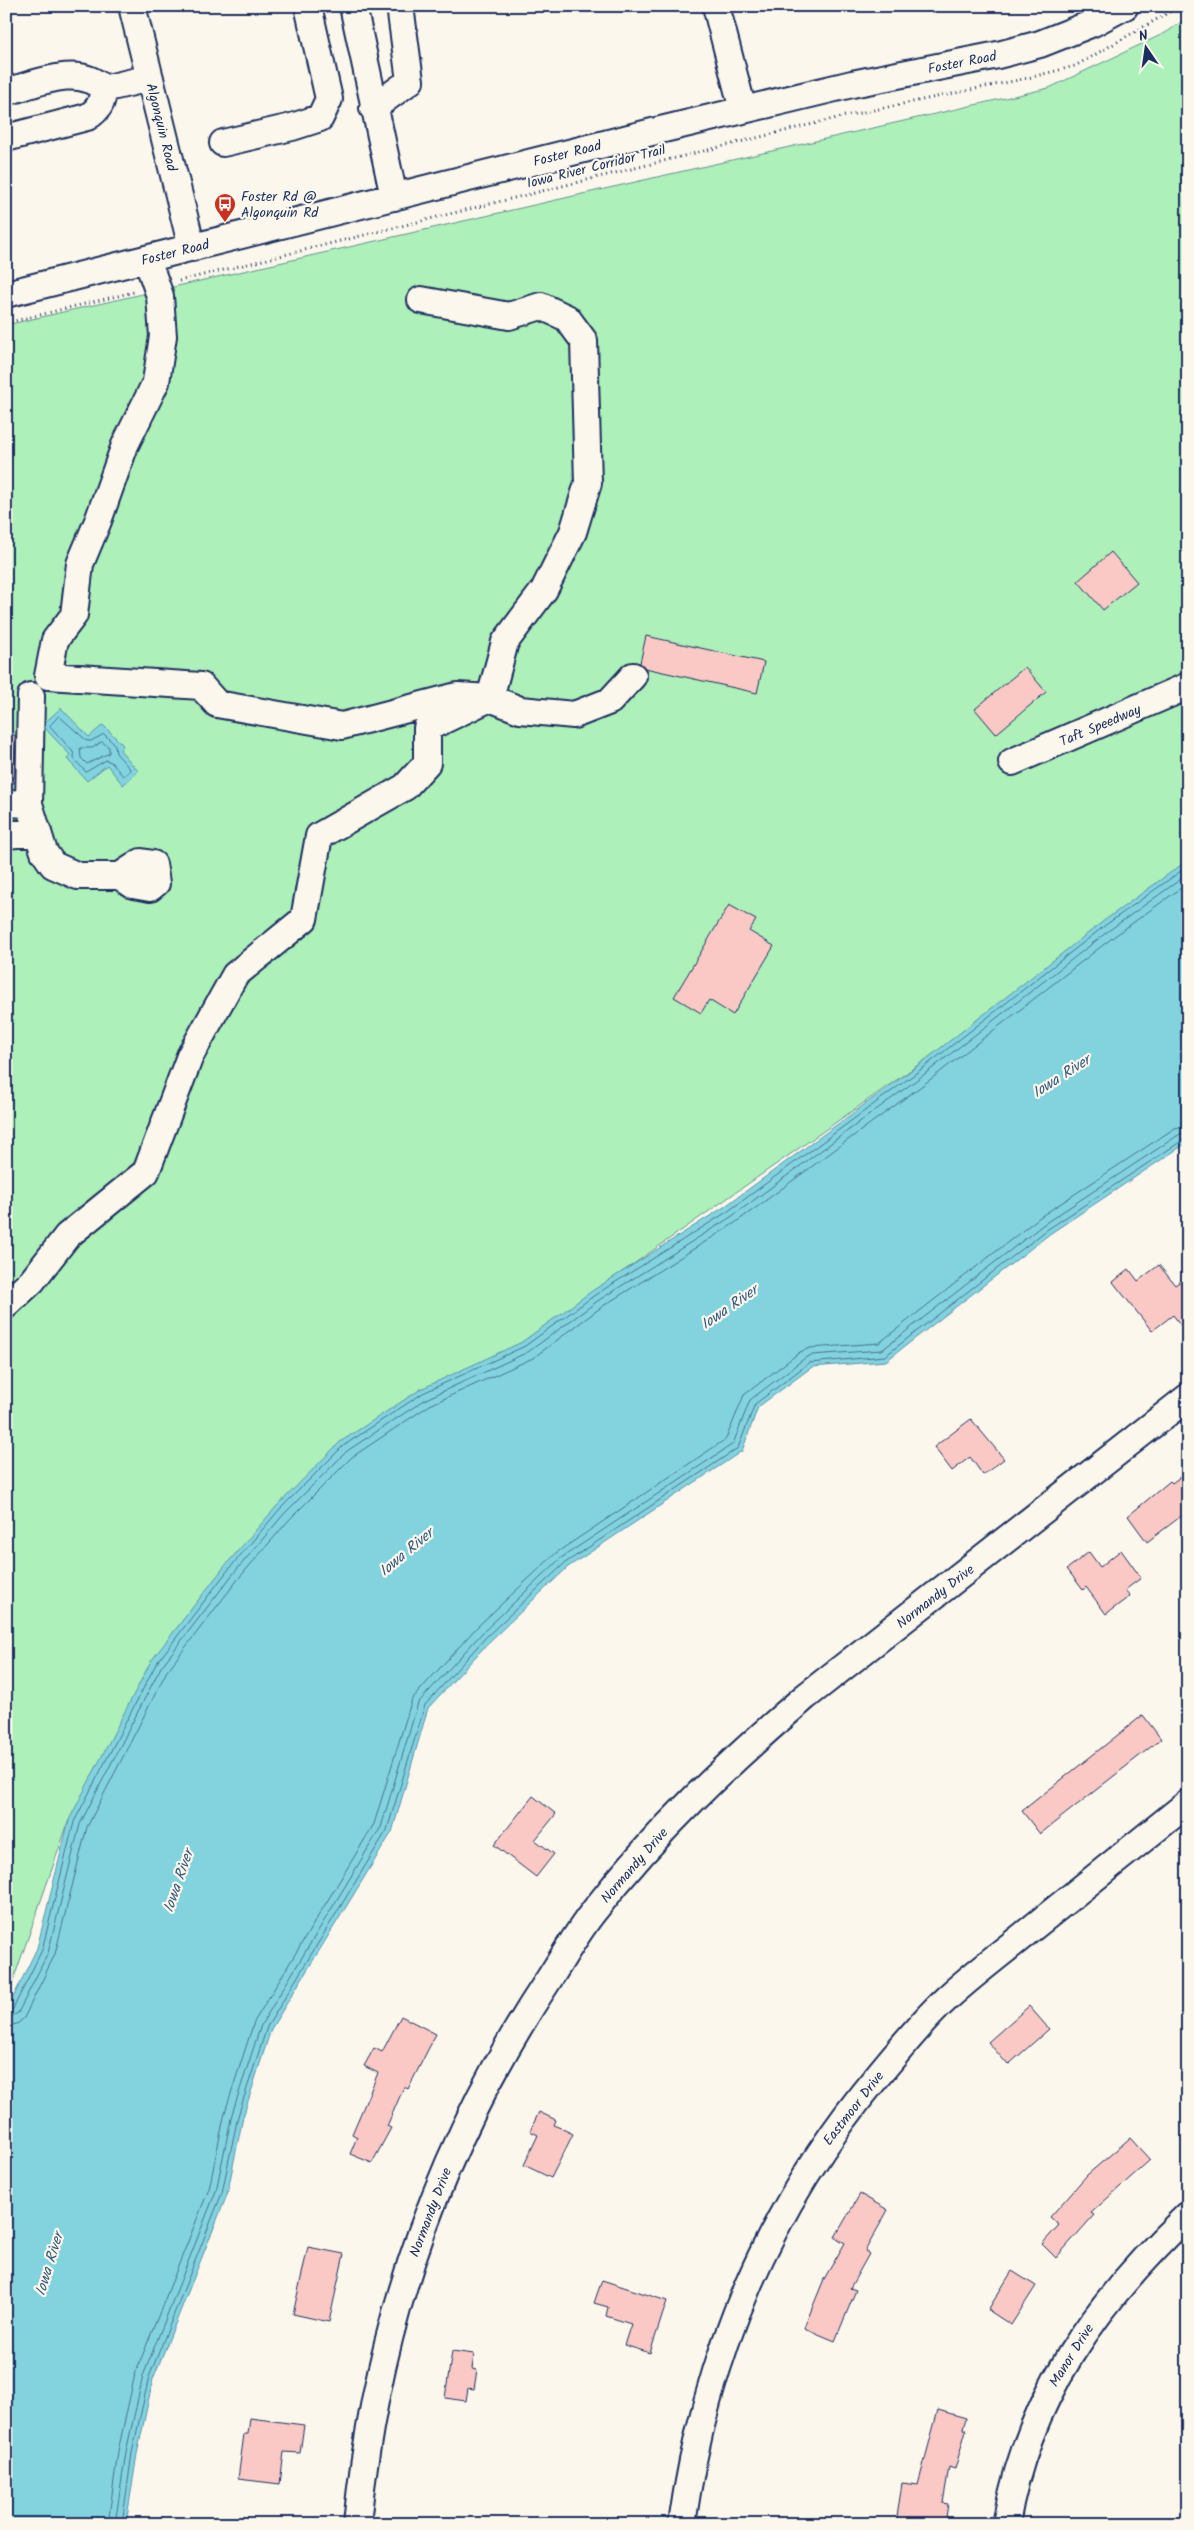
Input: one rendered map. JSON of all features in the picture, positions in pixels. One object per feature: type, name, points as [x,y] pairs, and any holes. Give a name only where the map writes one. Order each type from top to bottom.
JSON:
[{"type":"street","name":"Algonquin Road","points":[[132,6],[192,248]]},
{"type":"street","points":[[222,143],[292,127],[320,118],[329,99],[308,6]]},
{"type":"street","points":[[353,6],[373,108],[394,197]]},
{"type":"street","points":[[373,108],[410,81],[400,6]]},
{"type":"street","points":[[716,6],[743,110]]},
{"type":"street","name":"Foster Road","points":[[6,294],[743,110],[852,84],[998,55],[1040,44],[1088,15],[1125,6]]},
{"type":"street","points":[[6,92],[75,75],[98,83],[103,89],[103,100],[96,112],[87,117],[6,138]]},
{"type":"street","points":[[103,89],[150,78]]},
{"type":"street","points":[[147,259],[160,296],[163,336],[156,382],[125,445],[98,522],[80,564],[74,615],[55,640],[48,676],[201,686],[217,704],[342,726],[457,696],[490,698],[520,710],[574,715],[610,701],[633,676]]},
{"type":"street","points":[[6,1305],[32,1281],[67,1236],[146,1172],[190,1056],[235,975],[304,919],[319,836],[404,787],[427,763],[427,728],[490,698],[505,642],[544,590],[572,532],[588,483],[584,341],[567,318],[541,306],[509,316],[421,300]]},
{"type":"street","name":"Taft Speedway","points":[[1012,762],[1188,686]]},
{"type":"street","points":[[31,696],[17,804],[38,832],[44,852],[53,865],[78,876],[120,876]]},
{"type":"street","points":[[6,835],[38,832]]},
{"type":"street","name":"Normandy Drive","points":[[357,2524],[362,2468],[376,2391],[394,2316],[417,2242],[446,2171],[488,2078],[529,2008],[593,1912],[697,1793],[753,1742],[813,1691],[1188,1397]]},
{"type":"street","name":"Eastmoor Drive","points":[[682,2524],[702,2416],[718,2360],[738,2305],[785,2208],[821,2150],[855,2103],[945,2000],[1188,1804]]},
{"type":"street","name":"Manor Drive","points":[[1006,2524],[1010,2497],[1032,2430],[1050,2388],[1073,2347],[1115,2291],[1188,2215]]},
{"type":"path","name":"Iowa River Corridor Trail","points":[[6,323],[845,116],[1028,78],[1075,66],[1180,6]]},
{"type":"green space","points":[[1188,17],[1188,876],[522,1342],[69,1820],[6,2001],[6,325],[1049,88],[1167,32]]},
{"type":"water","points":[[61,708],[89,737],[103,725],[123,745],[120,750],[138,771],[123,785],[107,765],[87,781],[67,759],[70,755],[42,725]]},
{"type":"water","name":"Iowa River","points":[[1188,860],[1188,1142],[1051,1233],[886,1361],[812,1367],[758,1407],[742,1451],[568,1567],[490,1641],[428,1708],[392,1832],[271,2029],[243,2117],[227,2195],[153,2379],[137,2454],[126,2524],[6,2524],[6,2012],[37,1948],[69,1820],[151,1661],[224,1567],[276,1507],[340,1442],[421,1389],[522,1342],[592,1291],[724,1207],[920,1064],[1105,920]]},
{"type":"building","points":[[1111,552],[1137,582],[1103,610],[1078,581]]},
{"type":"building","points":[[646,636],[764,662],[757,693],[645,668],[640,663]]},
{"type":"building","points":[[1025,667],[1046,692],[996,734],[975,709]]},
{"type":"building","points":[[6,735],[15,735],[14,783],[6,783]]},
{"type":"building","points":[[729,905],[756,920],[749,931],[774,946],[733,1015],[709,1000],[701,1013],[674,997]]},
{"type":"building","points":[[1159,1265],[1175,1285],[1188,1276],[1188,1335],[1173,1315],[1152,1331],[1113,1282],[1129,1269],[1138,1281]]},
{"type":"building","points":[[971,1419],[1004,1459],[983,1475],[970,1457],[952,1471],[934,1447]]},
{"type":"building","points":[[1188,1471],[1188,1511],[1147,1542],[1128,1516],[1170,1481],[1172,1483]]},
{"type":"building","points":[[1121,1550],[1141,1578],[1125,1590],[1130,1596],[1106,1614],[1086,1587],[1083,1590],[1067,1569],[1089,1552],[1100,1567]]},
{"type":"building","points":[[1143,1715],[1161,1739],[1040,1834],[1022,1811]]},
{"type":"building","points":[[533,1796],[556,1814],[535,1840],[554,1854],[536,1877],[494,1845]]},
{"type":"building","points":[[1029,2006],[1049,2029],[1008,2065],[988,2042]]},
{"type":"building","points":[[401,2016],[436,2034],[408,2089],[404,2087],[387,2126],[391,2128],[372,2163],[350,2154],[357,2137],[352,2134],[378,2073],[364,2066],[374,2048],[382,2052]]},
{"type":"building","points":[[539,2112],[556,2120],[554,2125],[573,2134],[551,2178],[524,2165],[538,2135],[530,2131]]},
{"type":"building","points":[[1130,2138],[1150,2160],[1091,2213],[1094,2215],[1056,2258],[1042,2244],[1059,2225],[1050,2217],[1087,2175]]},
{"type":"building","points":[[860,2194],[888,2210],[865,2251],[869,2254],[850,2288],[856,2290],[835,2341],[804,2328],[824,2279],[845,2243],[835,2237]]},
{"type":"building","points":[[308,2247],[344,2254],[329,2322],[293,2314]]},
{"type":"building","points":[[1012,2271],[1036,2286],[1011,2325],[988,2310]]},
{"type":"building","points":[[602,2280],[667,2301],[650,2353],[624,2345],[631,2324],[606,2316],[608,2307],[594,2303]]},
{"type":"building","points":[[452,2351],[474,2354],[472,2369],[477,2370],[474,2389],[468,2388],[466,2401],[445,2398]]},
{"type":"building","points":[[938,2410],[966,2418],[963,2429],[966,2430],[955,2469],[949,2467],[943,2503],[948,2504],[945,2524],[896,2524],[902,2483],[918,2485]]},
{"type":"building","points":[[250,2418],[304,2425],[300,2453],[284,2452],[280,2484],[238,2479],[244,2434],[248,2434]]},
{"type":"place","name":"Foster Rd @ Algonquin Rd","points":[[225,223]]}]
